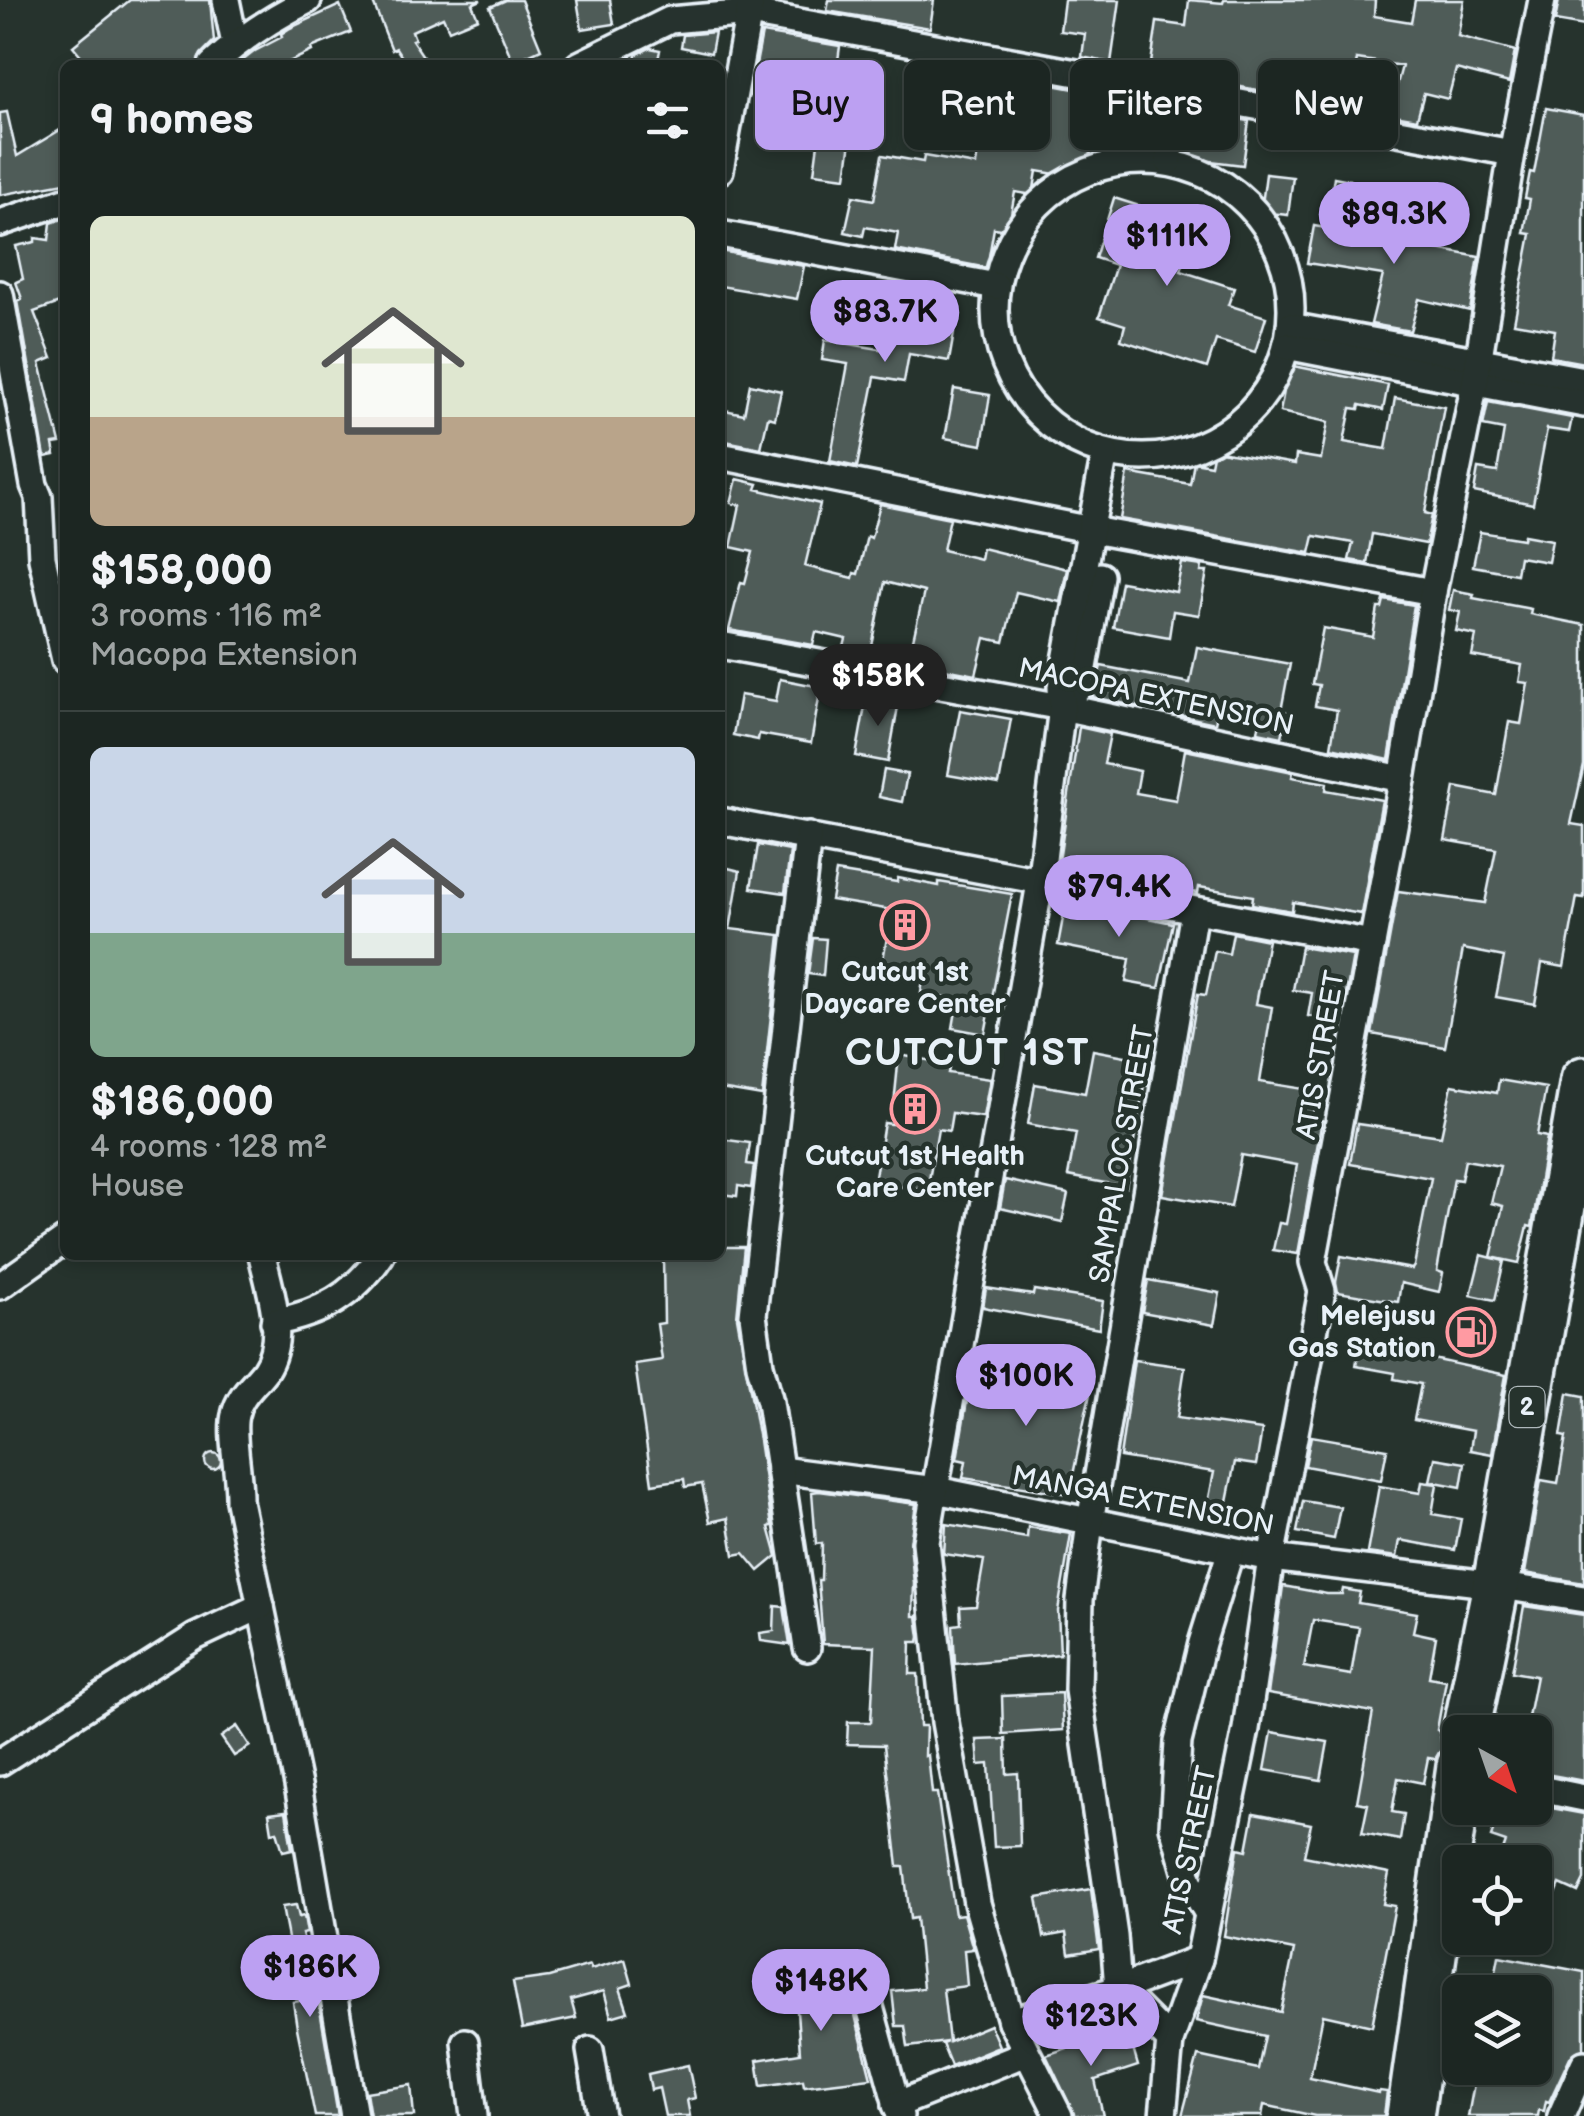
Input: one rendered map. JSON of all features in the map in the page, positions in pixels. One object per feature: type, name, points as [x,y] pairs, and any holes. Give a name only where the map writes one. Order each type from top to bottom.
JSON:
[{"type":"highway","name":"2","points":[[1469,1715],[1496,1585],[1584,1080]]},
{"type":"highway","points":[[1410,2116],[1452,1825]]},
{"type":"street","points":[[226,0],[234,44]]},
{"type":"street","points":[[217,60],[275,16],[308,0]]},
{"type":"street","name":"ATIS STREET","points":[[1163,2116],[1170,2041],[1199,1958],[1246,1730],[1271,1558],[1322,1291],[1313,1262],[1542,0]]},
{"type":"street","points":[[589,60],[670,20],[750,7],[1070,71]]},
{"type":"street","points":[[725,143],[750,7]]},
{"type":"street","points":[[1238,104],[1512,153]]},
{"type":"street","points":[[1169,162],[1170,150]]},
{"type":"street","points":[[1122,162],[1169,162],[1214,178],[1251,207],[1278,246],[1290,291],[1288,336],[1274,378],[1247,414],[1211,441],[1168,455],[1114,455],[1065,436],[1031,408],[1007,372],[995,330],[996,286],[1010,241],[1038,203],[1077,176],[1122,162]]},
{"type":"street","points":[[0,223],[60,203]]},
{"type":"street","points":[[725,235],[996,286]]},
{"type":"street","points":[[0,294],[39,497],[42,558],[60,638]]},
{"type":"street","points":[[1288,336],[1477,372],[1584,404]]},
{"type":"street","points":[[1477,372],[1584,380]]},
{"type":"street","points":[[1058,2116],[1011,2021],[977,1903],[945,1722],[926,1542],[1040,883],[1062,707],[1081,685],[1099,532],[1114,455]]},
{"type":"street","points":[[725,457],[1099,532],[1433,592]]},
{"type":"street","name":"MACOPA EXTENSION","points":[[725,647],[1062,707],[1402,779]]},
{"type":"street","points":[[725,821],[1372,944]]},
{"type":"street","points":[[807,1648],[753,1315],[808,836]]},
{"type":"street","name":"SAMPALOC STREET","points":[[1118,1989],[1114,1936],[1078,1690],[1080,1600],[1194,911]]},
{"type":"street","points":[[0,1286],[60,1244]]},
{"type":"street","points":[[263,1260],[274,1322],[274,1351],[264,1372],[244,1394],[233,1422],[240,1474],[239,1501],[298,1785],[354,2116]]},
{"type":"street","points":[[274,1322],[304,1317],[341,1300],[377,1260]]},
{"type":"street","name":"MANGA EXTENSION","points":[[780,1470],[936,1490],[1271,1558],[1496,1585],[1584,1600]]},
{"type":"street","points":[[1208,1914],[1189,1881],[1172,1826],[1178,1742],[1230,1550]]},
{"type":"street","points":[[0,1762],[196,1637],[261,1606]]},
{"type":"street","points":[[1552,1791],[1584,1798]]},
{"type":"street","points":[[1011,2021],[1118,1989],[1199,1958]]},
{"type":"street","points":[[1118,1989],[1170,2041]]},
{"type":"street","points":[[870,2007],[898,2110],[1026,2053]]},
{"type":"street","points":[[465,2042],[474,2116]]},
{"type":"street","points":[[590,2050],[601,2116]]},
{"type":"street","points":[[1561,2116],[1584,2064]]},
{"type":"building","points":[[130,0],[210,0],[214,41],[198,60],[85,60],[73,46]]},
{"type":"building","points":[[372,0],[481,0],[472,4],[478,18],[449,30],[443,17],[412,31],[412,40],[426,60],[404,60],[396,48],[392,50]]},
{"type":"building","points":[[506,0],[521,0],[541,49],[512,60],[490,7]]},
{"type":"building","points":[[577,0],[610,0],[614,24],[582,29]]},
{"type":"building","points":[[829,0],[934,0],[930,28],[827,11]]},
{"type":"building","points":[[1064,0],[1120,0],[1111,60],[1082,57],[1085,34],[1060,31]]},
{"type":"building","points":[[1189,0],[1375,0],[1374,16],[1411,22],[1415,0],[1464,0],[1458,36],[1515,51],[1509,83],[1456,69],[1448,99],[1424,93],[1417,119],[1398,116],[1402,66],[1398,60],[1258,60],[1258,90],[1238,86],[1238,60],[1151,60],[1157,22],[1186,26]]},
{"type":"building","points":[[1559,0],[1584,0],[1584,26],[1555,21]]},
{"type":"building","points":[[340,5],[351,32],[311,48],[312,51],[293,60],[243,60],[290,28]]},
{"type":"building","points":[[715,32],[711,53],[681,47],[683,35]]},
{"type":"building","points":[[762,33],[840,46],[838,60],[757,60]]},
{"type":"building","points":[[650,48],[660,50],[658,60],[635,60],[636,55]]},
{"type":"building","points":[[755,70],[755,97],[750,96]]},
{"type":"building","points":[[1050,84],[1070,88],[1070,150],[1091,150],[1088,170],[1068,167],[1067,176],[1037,171],[1033,195],[1015,192],[1008,230],[994,228],[987,268],[895,250],[898,233],[865,227],[863,236],[845,232],[853,196],[874,200],[882,155],[923,162],[924,156],[976,165],[978,150],[1050,150]]},
{"type":"building","points":[[1546,108],[1584,115],[1584,363],[1551,357],[1555,330],[1514,323],[1531,234],[1524,233],[1530,199],[1525,198],[1530,172],[1534,173]]},
{"type":"building","points":[[7,112],[17,156],[60,130],[60,184],[0,195],[0,113]]},
{"type":"building","points":[[1238,119],[1249,121],[1243,165],[1186,158],[1187,150],[1238,150]]},
{"type":"building","points":[[817,150],[850,150],[846,177],[814,173]]},
{"type":"building","points":[[1266,174],[1293,177],[1288,215],[1261,212]]},
{"type":"building","points":[[1334,177],[1350,180],[1343,231],[1479,257],[1470,311],[1419,299],[1410,331],[1371,324],[1383,275],[1307,263],[1314,226],[1326,228]]},
{"type":"building","points":[[1114,198],[1196,224],[1181,271],[1234,288],[1228,305],[1266,317],[1255,352],[1216,340],[1207,368],[1121,340],[1125,325],[1099,317],[1116,265],[1095,258]]},
{"type":"building","points":[[60,220],[60,303],[34,312],[52,358],[40,363],[60,443],[53,444],[55,455],[45,457],[18,301],[22,299],[16,282],[23,279],[16,246],[35,242],[35,238],[49,240],[51,223]]},
{"type":"building","points":[[725,252],[804,266],[797,299],[725,287]]},
{"type":"building","points":[[889,296],[953,307],[949,361],[909,354],[904,382],[875,377],[857,467],[830,461],[848,364],[822,360],[825,340],[880,349]]},
{"type":"building","points":[[1289,365],[1388,385],[1383,410],[1360,405],[1359,409],[1351,408],[1344,442],[1386,449],[1395,398],[1444,407],[1425,513],[1432,515],[1426,544],[1372,534],[1367,563],[1349,560],[1353,543],[1314,536],[1310,553],[1120,519],[1128,473],[1190,484],[1194,462],[1211,465],[1214,450],[1295,464],[1296,455],[1321,459],[1328,422],[1280,412]]},
{"type":"building","points":[[750,384],[781,391],[775,419],[768,417],[761,448],[725,441],[725,410],[744,414]]},
{"type":"building","points":[[954,389],[990,395],[982,445],[945,438]]},
{"type":"building","points":[[1488,402],[1572,418],[1569,432],[1547,429],[1533,504],[1474,492],[1478,469],[1497,472],[1504,430],[1483,426]]},
{"type":"building","points":[[737,479],[758,484],[756,489],[820,504],[805,566],[853,578],[854,573],[858,574],[880,504],[950,518],[943,550],[980,559],[982,548],[1067,569],[1060,602],[1016,592],[1004,642],[985,638],[976,675],[908,662],[924,592],[885,582],[870,656],[843,651],[846,639],[816,632],[813,645],[729,630],[753,552],[731,547],[740,505],[731,503]]},
{"type":"building","points":[[1480,532],[1552,540],[1548,562],[1519,557],[1516,574],[1473,566]]},
{"type":"building","points":[[1182,563],[1202,566],[1201,572],[1207,572],[1199,615],[1173,611],[1169,637],[1113,627],[1121,582],[1176,592]]},
{"type":"building","points":[[1453,590],[1474,594],[1473,598],[1531,609],[1530,614],[1584,625],[1584,765],[1571,824],[1584,826],[1584,898],[1577,897],[1564,967],[1542,963],[1535,1004],[1496,997],[1504,957],[1463,949],[1445,1047],[1372,1034],[1398,891],[1485,903],[1496,849],[1445,840],[1455,787],[1496,795],[1509,722],[1521,724],[1528,683],[1519,682],[1522,665],[1472,656],[1476,635],[1456,631],[1460,612],[1449,610]]},
{"type":"building","points":[[1384,600],[1414,605],[1389,760],[1331,747],[1337,710],[1315,706],[1319,685],[1312,684],[1323,628],[1373,637],[1378,608],[1382,608]]},
{"type":"building","points":[[1197,647],[1290,664],[1281,711],[1287,712],[1282,737],[1258,732],[1260,720],[1217,713],[1215,723],[1093,697],[1101,666],[1190,683]]},
{"type":"building","points":[[780,679],[821,687],[811,743],[759,734],[758,740],[733,735],[740,695],[776,701]]},
{"type":"building","points":[[867,695],[899,701],[888,762],[856,756]]},
{"type":"building","points":[[960,710],[1011,719],[999,784],[948,775]]},
{"type":"building","points":[[1079,727],[1110,734],[1104,764],[1140,771],[1136,793],[1176,800],[1185,750],[1293,772],[1292,777],[1327,783],[1326,790],[1382,800],[1361,914],[1293,902],[1292,911],[1252,904],[1253,896],[1199,887],[1198,893],[1058,868]]},
{"type":"building","points":[[884,770],[907,774],[902,802],[879,797]]},
{"type":"building","points":[[758,845],[790,851],[785,893],[751,888]]},
{"type":"building","points":[[725,867],[740,871],[730,929],[780,935],[762,1096],[725,1090]]},
{"type":"building","points":[[836,872],[1012,894],[985,1034],[953,1028],[958,999],[921,993],[924,973],[882,965],[892,910],[831,900]]},
{"type":"building","points":[[1066,902],[1173,923],[1159,988],[1126,982],[1130,959],[1058,945]]},
{"type":"building","points":[[1233,933],[1268,940],[1256,1004],[1272,1007],[1260,1082],[1317,1091],[1312,1118],[1322,1120],[1298,1254],[1273,1250],[1279,1223],[1286,1224],[1297,1165],[1241,1155],[1231,1207],[1162,1195],[1198,994],[1206,995],[1215,951],[1229,954]]},
{"type":"building","points":[[813,938],[826,939],[823,976],[808,974]]},
{"type":"building","points":[[1301,947],[1353,956],[1341,1022],[1308,1016],[1312,993],[1293,990]]},
{"type":"building","points":[[1093,1050],[1152,1061],[1126,1187],[1068,1176],[1076,1133],[1028,1124],[1035,1084],[1085,1093]]},
{"type":"building","points":[[899,1055],[950,1064],[948,1073],[990,1079],[983,1117],[952,1113],[949,1131],[938,1129],[927,1191],[874,1182],[884,1123],[892,1124]]},
{"type":"building","points":[[1499,1080],[1546,1088],[1537,1135],[1547,1137],[1532,1227],[1528,1226],[1519,1263],[1491,1257],[1503,1206],[1491,1203],[1500,1166],[1465,1160],[1461,1180],[1454,1179],[1437,1271],[1443,1273],[1439,1292],[1401,1283],[1398,1302],[1338,1292],[1341,1256],[1412,1269],[1431,1178],[1350,1164],[1357,1124],[1441,1136],[1452,1085],[1497,1093]]},
{"type":"building","points":[[725,1140],[750,1143],[747,1164],[754,1165],[751,1188],[738,1186],[737,1196],[725,1195]]},
{"type":"building","points":[[1005,1180],[1068,1194],[1062,1222],[1000,1208]]},
{"type":"building","points":[[725,1247],[744,1247],[737,1317],[759,1440],[772,1526],[769,1527],[777,1556],[759,1571],[744,1553],[734,1555],[728,1518],[710,1522],[702,1484],[685,1487],[684,1479],[652,1484],[635,1364],[662,1360],[657,1324],[664,1323],[663,1260],[725,1260]]},
{"type":"building","points":[[1481,1255],[1504,1261],[1495,1300],[1471,1295]]},
{"type":"building","points":[[1148,1280],[1220,1293],[1214,1325],[1142,1312]]},
{"type":"building","points":[[986,1288],[1033,1295],[1034,1290],[1103,1301],[1099,1329],[983,1307]]},
{"type":"building","points":[[1360,1343],[1506,1375],[1492,1454],[1470,1450],[1473,1431],[1414,1420],[1421,1384],[1394,1379],[1395,1373],[1356,1366]]},
{"type":"building","points":[[1036,1359],[1083,1367],[1080,1382],[1092,1384],[1069,1494],[963,1478],[966,1461],[957,1459],[971,1378],[1031,1388]]},
{"type":"building","points":[[1134,1360],[1185,1367],[1177,1418],[1262,1430],[1256,1465],[1235,1462],[1226,1506],[1208,1503],[1214,1472],[1120,1457]]},
{"type":"building","points":[[1568,1393],[1584,1396],[1584,1583],[1525,1573],[1541,1480],[1558,1483]]},
{"type":"building","points":[[1311,1436],[1387,1449],[1381,1480],[1305,1466]]},
{"type":"building","points":[[213,1453],[221,1461],[213,1469],[205,1461]]},
{"type":"building","points":[[1435,1458],[1465,1463],[1461,1487],[1430,1481]]},
{"type":"building","points":[[1422,1482],[1437,1484],[1432,1514],[1461,1519],[1455,1550],[1400,1540],[1397,1557],[1367,1553],[1379,1486],[1420,1493]]},
{"type":"building","points":[[812,1492],[916,1504],[910,1543],[913,1616],[917,1616],[920,1637],[919,1642],[911,1642],[910,1674],[918,1674],[920,1726],[926,1726],[925,1756],[928,1755],[932,1793],[937,1793],[955,1915],[963,1914],[973,1949],[964,1950],[967,1986],[943,1989],[949,2042],[990,2025],[999,2046],[951,2066],[942,2044],[947,2042],[908,2047],[905,2026],[896,2026],[892,1991],[923,1988],[916,1918],[910,1919],[904,1867],[898,1867],[884,1745],[847,1744],[848,1722],[871,1722],[875,1646],[823,1644],[818,1580],[822,1543],[816,1544]]},
{"type":"building","points":[[1303,1501],[1340,1507],[1334,1539],[1297,1532]]},
{"type":"building","points":[[946,1524],[1027,1538],[1028,1527],[1071,1534],[1058,1611],[1060,1654],[955,1664],[953,1625],[961,1624],[960,1607],[976,1606],[984,1560],[944,1554]]},
{"type":"building","points":[[1283,1586],[1327,1594],[1342,1594],[1343,1589],[1360,1592],[1358,1603],[1417,1613],[1413,1632],[1436,1637],[1429,1677],[1446,1680],[1437,1730],[1442,1748],[1435,1759],[1428,1758],[1423,1783],[1398,1778],[1392,1812],[1404,1814],[1400,1840],[1362,1833],[1368,1804],[1357,1802],[1373,1712],[1268,1694]],"holes":[[[1313,1620],[1359,1627],[1351,1675],[1304,1667]]]},
{"type":"building","points":[[775,1606],[784,1607],[790,1645],[761,1641],[760,1633],[774,1631]]},
{"type":"building","points":[[1524,1606],[1584,1615],[1584,1781],[1552,1775],[1552,1715],[1528,1715],[1536,1676],[1512,1672]]},
{"type":"building","points":[[1061,1693],[1063,1730],[1003,1734],[1002,1696]]},
{"type":"building","points":[[237,1726],[250,1746],[234,1756],[221,1737]]},
{"type":"building","points":[[1272,1732],[1328,1742],[1321,1780],[1265,1770]]},
{"type":"building","points":[[1006,1739],[1007,1774],[1018,1773],[1020,1846],[994,1847],[989,1764],[979,1765],[977,1740]]},
{"type":"building","points":[[1552,1808],[1584,1814],[1584,1880],[1578,1892],[1560,1884],[1556,1894],[1552,1893],[1552,1845],[1505,1845],[1506,1842],[1491,1837],[1495,1825],[1552,1825]]},
{"type":"building","points":[[286,1811],[292,1849],[283,1851],[277,1831],[272,1832],[269,1813]]},
{"type":"building","points":[[1254,1813],[1311,1824],[1304,1856],[1389,1873],[1383,1904],[1395,1906],[1372,2026],[1323,2015],[1310,2078],[1387,2092],[1384,2116],[1315,2116],[1264,2105],[1262,2116],[1182,2116],[1198,2056],[1258,2069],[1265,2036],[1196,2021],[1203,1995],[1281,2012],[1294,1950],[1224,1936],[1238,1848],[1247,1850]]},
{"type":"building","points":[[1091,1889],[1099,1949],[1069,1954],[1066,1933],[1044,1937],[1037,1898]]},
{"type":"building","points":[[296,1905],[299,1917],[304,1916],[307,1933],[302,1934],[318,1998],[338,2116],[315,2116],[297,2028],[293,2002],[300,2001],[282,1907]]},
{"type":"building","points":[[1499,1956],[1584,1972],[1584,2048],[1570,2057],[1538,2116],[1468,2116],[1474,2085],[1552,2085],[1552,1975],[1495,1975]]},
{"type":"building","points":[[625,1959],[632,1984],[620,1988],[628,2012],[611,2017],[604,1991],[571,2000],[576,2018],[522,2029],[513,1982]]},
{"type":"building","points":[[841,1964],[844,1997],[860,1995],[854,2011],[871,2078],[804,2086],[803,2080],[761,2086],[757,2060],[800,2053],[794,1969]]},
{"type":"building","points":[[1127,2028],[1138,2066],[1095,2080],[1103,2116],[1075,2116],[1046,2055]]},
{"type":"building","points":[[688,2065],[695,2098],[687,2100],[690,2116],[665,2116],[659,2088],[651,2090],[648,2074]]},
{"type":"building","points":[[411,2085],[414,2116],[370,2116],[366,2092]]},
{"type":"place","name":"Cutcut 1st Daycare Center","points":[[905,925]]},
{"type":"place","name":"Cutcut 1st Health Care Center","points":[[915,1109]]},
{"type":"place","name":"Melejusu Gas Station","points":[[1471,1332]]},
{"type":"district","name":"CUTCUT 1ST","points":[[968,1053]]}]
